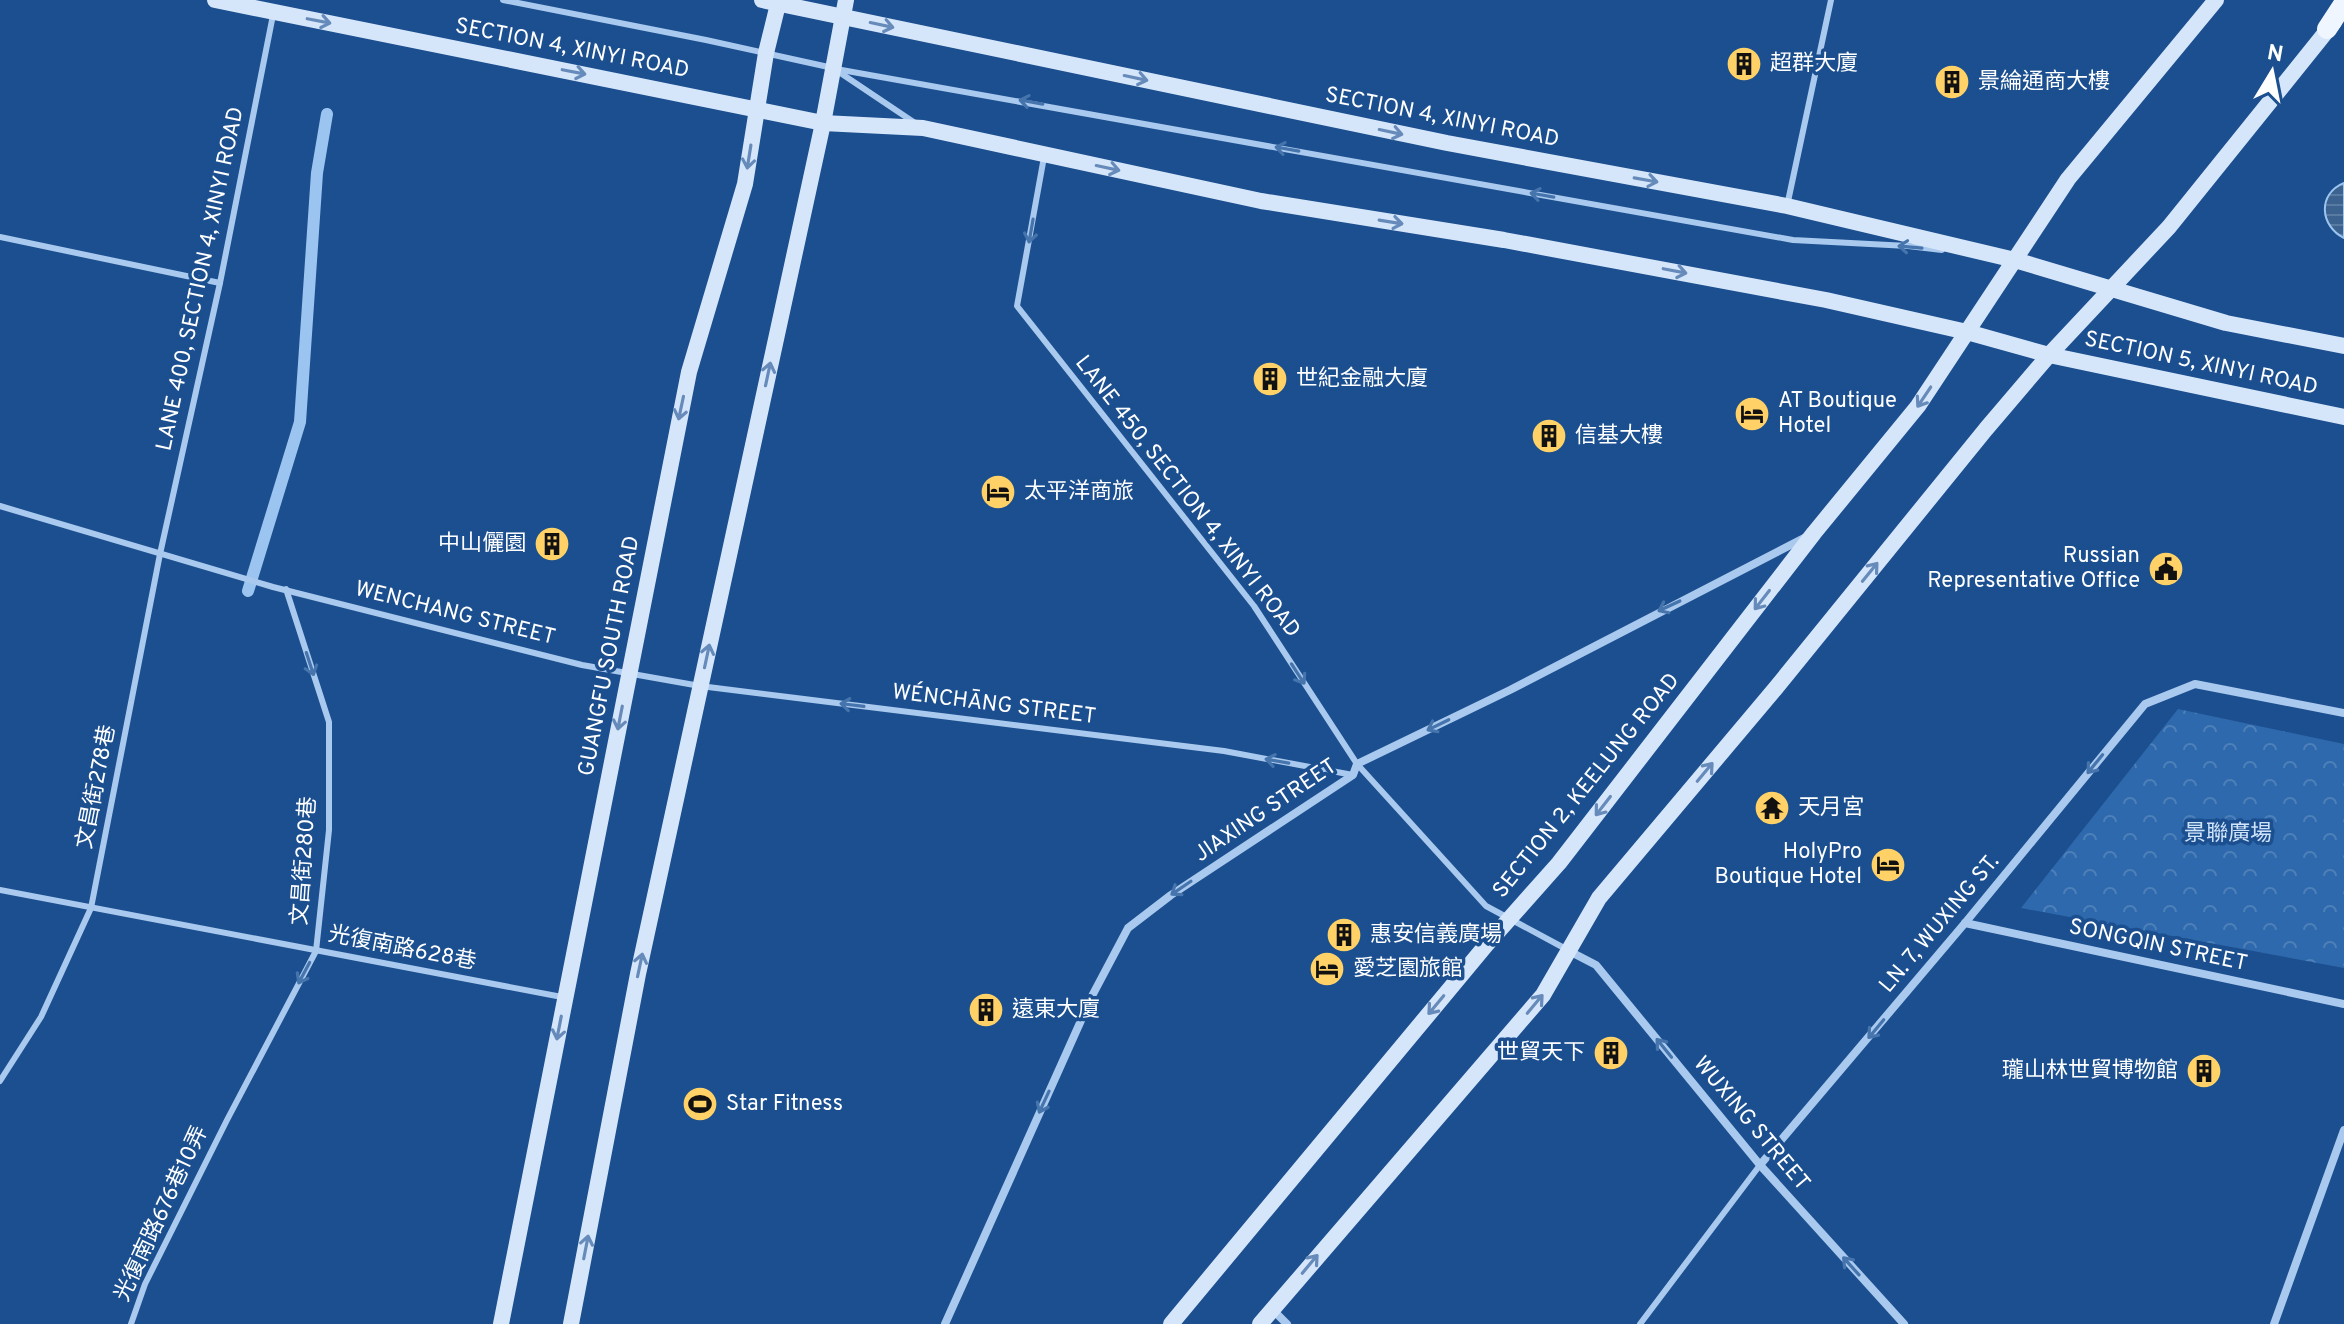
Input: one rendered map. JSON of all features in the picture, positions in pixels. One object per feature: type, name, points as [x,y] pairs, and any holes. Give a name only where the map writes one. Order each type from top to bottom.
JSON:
[{"type":"main road","name":"SECTION 4, XINYI ROAD","points":[[215,0],[823,123],[923,128],[1261,201],[1662,268],[1873,309],[2049,355]]},
{"type":"main road","name":"SECTION 2, KEELUNG ROAD","points":[[1171,1324],[1510,917],[1559,863],[1814,533],[1918,406],[2068,179],[2216,0]]},
{"type":"main road","name":"SECTION 4, XINYI ROAD","points":[[774,1],[845,8],[1447,143],[1787,206],[2015,260],[2112,287]]},
{"type":"main road","name":"GUANGFU SOUTH ROAD","points":[[501,1324],[689,372],[745,184],[774,1]]},
{"type":"main road","points":[[1260,1324],[1543,995],[1599,898],[2049,355],[2169,227],[2327,29],[2344,3]]},
{"type":"main road","points":[[571,1324],[638,974],[823,123],[845,8]]},
{"type":"main road","points":[[2327,29],[2344,12]]},
{"type":"main road","name":"SECTION 5, XINYI ROAD","points":[[2112,287],[2226,323],[2344,346]]},
{"type":"main road","name":"SECTION 5, XINYI ROAD","points":[[2049,355],[2344,417]]},
{"type":"street","name":"JIAXING STREET","points":[[945,1324],[1092,996],[1128,928],[1171,895],[1353,775],[1357,764],[1510,690],[1814,533]]},
{"type":"street","name":"LN. 7, WUXING ST.","points":[[1760,1165],[2145,704],[2195,684],[2344,713]]},
{"type":"street","name":"SONGQIN STREET","points":[[1965,923],[2344,1004]]},
{"type":"street","name":"WUXING STREET","points":[[1569,951],[1596,965],[1760,1165],[1904,1324]]},
{"type":"street","points":[[2274,1324],[2344,1130]]},
{"type":"street","points":[[1272,1309],[1287,1324]]},
{"type":"lane","name":"SECTION 4, XINYI ROAD","points":[[503,0],[833,68],[923,128]]},
{"type":"lane","points":[[1787,206],[1831,0]]},
{"type":"lane","name":"LANE 400, SECTION 4, XINYI ROAD","points":[[160,554],[220,283],[274,12]]},
{"type":"lane","points":[[833,68],[1793,240],[1908,246],[2015,260]]},
{"type":"lane","name":"LANE 450, SECTION 4, XINYI ROAD","points":[[1045,154],[1017,306],[1254,606],[1357,764],[1486,906],[1569,951]]},
{"type":"lane","points":[[0,237],[220,283]]},
{"type":"lane","points":[[0,506],[160,554]]},
{"type":"lane","name":"WENCHANG STREET","points":[[160,554],[273,587],[582,665],[629,672]]},
{"type":"lane","name":"文昌街278巷","points":[[0,1081],[41,1017],[91,908],[160,554]]},
{"type":"lane","name":"文昌街280巷","points":[[227,1120],[316,951],[329,830],[329,722],[286,589]]},
{"type":"lane","name":"WÉNCHĀNG STREET","points":[[629,672],[700,686],[1224,751],[1353,775]]},
{"type":"lane","name":"光復南路628巷","points":[[0,890],[565,998]]},
{"type":"lane","name":"光復南路676巷10弄","points":[[131,1324],[145,1284],[227,1120]]},
{"type":"lane","points":[[1640,1324],[1760,1165]]},
{"type":"green space","name":"景聯廣場","points":[[2178,709],[2344,744],[2344,968],[2021,908]]},
{"type":"shaded area","points":[[2344,183],[2344,238],[2330,226],[2325,210],[2329,195]]},
{"type":"waterway","points":[[248,591],[300,422],[317,173],[327,114]]},
{"type":"place","name":"超群大廈","points":[[1744,64]]},
{"type":"place","name":"景綸通商大樓","points":[[1952,82]]},
{"type":"place","name":"世紀金融大廈","points":[[1270,379]]},
{"type":"place","name":"AT Boutique Hotel","points":[[1752,414]]},
{"type":"place","name":"信基大樓","points":[[1549,436]]},
{"type":"place","name":"太平洋商旅","points":[[998,492]]},
{"type":"place","name":"中山儷園","points":[[552,544]]},
{"type":"place","name":"Russian Representative Office","points":[[2166,569]]},
{"type":"place","name":"天月宮","points":[[1772,808]]},
{"type":"place","name":"HolyPro Boutique Hotel","points":[[1888,865]]},
{"type":"place","name":"惠安信義廣場","points":[[1344,935]]},
{"type":"place","name":"愛芝園旅館","points":[[1327,969]]},
{"type":"place","name":"遠東大廈","points":[[986,1010]]},
{"type":"place","name":"世貿天下","points":[[1611,1053]]},
{"type":"place","name":"瓏山林世貿博物館","points":[[2204,1071]]},
{"type":"place","name":"Star Fitness","points":[[700,1104]]}]
